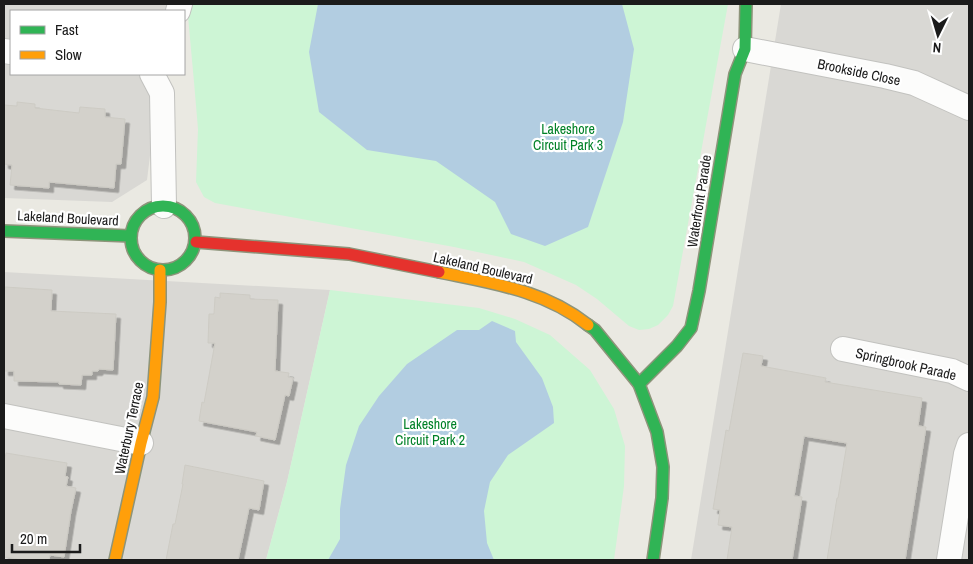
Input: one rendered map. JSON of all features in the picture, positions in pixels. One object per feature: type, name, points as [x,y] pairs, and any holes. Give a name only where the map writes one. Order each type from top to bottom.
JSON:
[{"type":"street","name":"Waterfront Parade","points":[[639,384],[677,346],[691,328],[699,291],[734,74],[745,49],[746,4]]},
{"type":"street","name":"Brookside Close","points":[[745,49],[885,76],[914,84],[969,108]]},
{"type":"street","points":[[153,75],[162,93],[164,206]]},
{"type":"street","points":[[164,206],[175,208],[184,213],[196,232],[196,242],[193,252],[183,264],[170,270],[160,270],[150,267],[136,255],[132,246],[131,236],[133,226],[145,211],[154,207],[164,206]]},
{"type":"street","name":"Lakeland Boulevard","points":[[4,230],[131,236]]},
{"type":"street","name":"Lakeland Boulevard","points":[[196,242],[349,254],[508,286],[557,304],[581,318],[595,330],[639,384],[657,432],[663,467],[662,498],[653,560]]},
{"type":"street","name":"Waterbury Terrace","points":[[115,560],[153,397],[160,302],[160,270]]},
{"type":"street","name":"Springbrook Parade","points":[[843,349],[952,371],[969,379]]},
{"type":"street","points":[[4,416],[141,443]]},
{"type":"street","points":[[949,560],[969,445]]},
{"type":"shaded area","points":[[4,4],[168,4],[167,10],[10,10],[10,75],[160,75],[147,180],[112,202],[4,198]]},
{"type":"shaded area","points":[[781,4],[969,4],[969,560],[691,560]]},
{"type":"shaded area","points":[[4,272],[330,290],[287,482],[266,560],[4,560]]},
{"type":"green space","name":"Lakeshore Circuit Park 3","points":[[190,4],[728,4],[673,306],[668,315],[658,325],[649,329],[639,330],[629,326],[597,299],[576,285],[524,262],[454,247],[215,203],[204,197],[196,182],[198,129],[188,16]]},
{"type":"green space","name":"Lakeshore Circuit Park 2","points":[[330,290],[479,308],[515,319],[550,335],[590,370],[614,409],[625,446],[624,486],[614,560],[266,560],[287,482]]},
{"type":"water","points":[[318,4],[622,4],[634,49],[623,122],[588,227],[545,246],[511,234],[495,202],[436,161],[367,150],[319,112],[309,52]]},
{"type":"water","points":[[492,321],[515,331],[516,342],[542,378],[553,407],[554,423],[508,455],[490,482],[484,511],[487,543],[494,560],[328,560],[340,539],[340,509],[346,465],[359,426],[379,396],[407,364],[457,330],[479,330]]},
{"type":"building","points":[[17,102],[35,104],[35,108],[79,113],[80,107],[105,109],[105,117],[125,119],[121,164],[116,164],[114,188],[49,182],[49,188],[10,185],[12,165],[4,164],[4,105],[17,106]]},
{"type":"building","points":[[5,287],[52,290],[51,311],[116,314],[113,370],[99,369],[98,371],[92,371],[92,375],[82,375],[81,385],[59,384],[59,382],[14,381],[14,371],[4,371]]},
{"type":"building","points":[[220,293],[250,295],[250,299],[278,300],[275,371],[289,373],[288,377],[293,378],[289,396],[285,395],[275,440],[256,436],[257,432],[199,421],[215,343],[208,343],[209,314],[214,314],[215,297],[220,298]]},
{"type":"building","points":[[743,353],[763,356],[761,366],[826,378],[825,382],[922,398],[918,426],[926,427],[905,560],[827,560],[847,443],[804,436],[794,496],[802,497],[792,560],[727,560],[732,527],[718,525],[720,510],[713,509],[726,430],[729,431]]},
{"type":"building","points":[[6,453],[67,463],[65,476],[68,477],[66,486],[76,488],[64,557],[50,555],[49,560],[24,560],[4,557],[4,464]]},
{"type":"building","points":[[185,465],[264,481],[259,510],[249,508],[238,560],[166,560],[183,484]]},
{"type":"traffic: fast","points":[[639,384],[677,346],[691,328],[699,291],[735,74],[745,49],[746,4]]},
{"type":"traffic: fast","points":[[157,206],[169,206],[186,215],[193,226],[195,238],[193,250],[186,261],[169,270],[157,270],[145,265],[136,256],[131,244],[131,232],[136,220],[145,211],[157,206]]},
{"type":"traffic: fast","points":[[4,231],[131,236]]},
{"type":"traffic: fast","points":[[588,325],[595,330],[639,384],[657,432],[663,467],[662,498],[653,560]]},
{"type":"traffic: slow","points":[[115,560],[153,397],[160,302],[160,270]]},
{"type":"traffic: slow","points":[[439,272],[498,284],[535,296],[571,313],[588,325]]},
{"type":"traffic: jam","points":[[196,242],[349,254],[439,272]]}]
